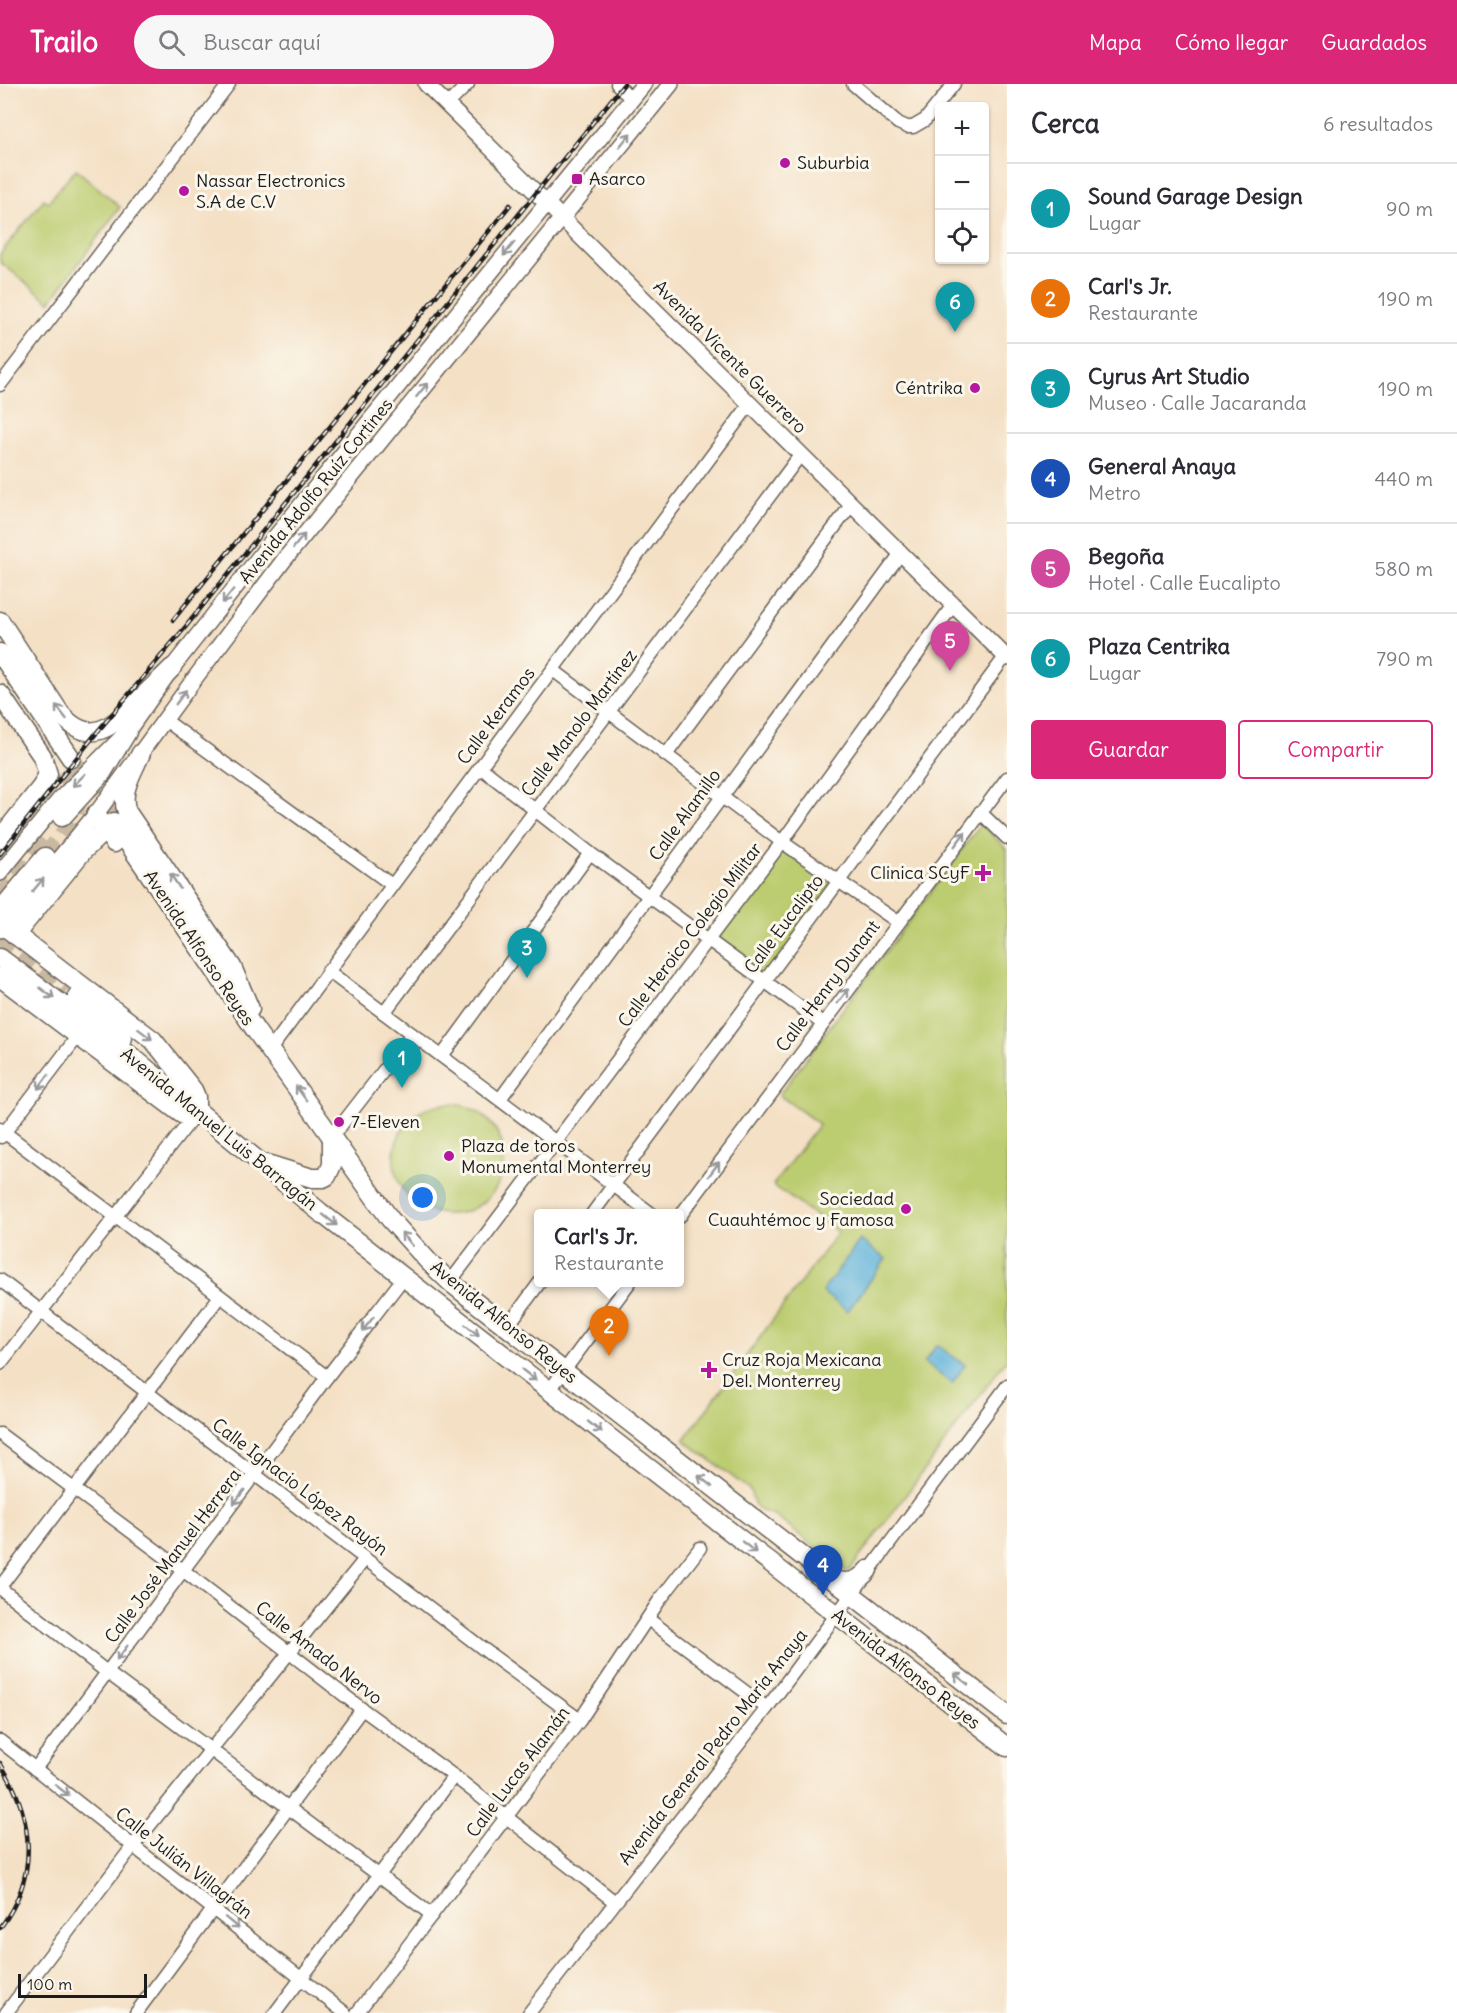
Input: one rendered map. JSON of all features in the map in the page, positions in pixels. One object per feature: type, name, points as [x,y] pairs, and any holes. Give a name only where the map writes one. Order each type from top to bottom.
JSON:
[{"type":"highway","points":[[0,621],[60,712],[72,725],[88,732],[101,730],[119,720],[172,668]]},
{"type":"highway","points":[[0,653],[28,695],[31,717],[67,763]]},
{"type":"highway","points":[[0,694],[42,756],[48,774],[42,786],[0,839]]},
{"type":"highway","points":[[62,817],[102,773],[127,732]]},
{"type":"highway","points":[[141,753],[125,793],[124,805],[232,967],[247,999],[256,1031]]},
{"type":"highway","points":[[96,814],[110,826],[208,982],[230,1009],[256,1031]]},
{"type":"highway","points":[[5,925],[110,826]]},
{"type":"highway","points":[[5,925],[45,857]]},
{"type":"highway","points":[[0,977],[182,1114],[197,1110],[193,1090],[153,1040],[5,925]]},
{"type":"highway","name":"Avenida Manuel Luis Barragán","points":[[0,958],[136,1060],[256,1161],[435,1302]]},
{"type":"highway","points":[[68,990],[115,1029],[126,1041],[136,1060]]},
{"type":"highway","name":"Avenida Alfonso Reyes","points":[[256,1031],[397,1228],[450,1282],[1006,1716]]},
{"type":"highway","points":[[256,1161],[312,1178],[323,1178],[327,1176],[332,1165],[332,1137]]},
{"type":"highway","name":"Avenida Alfonso Reyes","points":[[435,1302],[1007,1747]]},
{"type":"highway","points":[[825,1576],[836,1581],[849,1582],[862,1577],[868,1570]]},
{"type":"main road","name":"Avenida Vicente Guerrero","points":[[426,84],[1006,657]]},
{"type":"main road","name":"Avenida Adolfo Ruíz Cortines","points":[[0,873],[60,799],[127,732],[172,668],[267,547],[644,84]]},
{"type":"main road","name":"Avenida Adolfo Ruíz Cortines","points":[[5,925],[96,814],[284,560],[670,84]]},
{"type":"street","points":[[0,385],[229,84]]},
{"type":"street","points":[[447,105],[468,84]]},
{"type":"street","points":[[616,84],[632,99]]},
{"type":"street","points":[[853,84],[898,123],[913,127],[925,120],[954,84]]},
{"type":"street","name":"Calle Keramos","points":[[270,1050],[750,404]]},
{"type":"street","name":"Calle Manolo Martínez","points":[[384,1013],[801,454]]},
{"type":"street","points":[[666,755],[851,505]]},
{"type":"street","name":"Calle Alamillo","points":[[500,1100],[901,553]]},
{"type":"street","name":"Calle Heroico Colegio Militar","points":[[450,1282],[782,842],[953,605]]},
{"type":"street","name":"Calle Eucalipto","points":[[596,1209],[1006,657]]},
{"type":"street","points":[[553,670],[782,842],[898,922]]},
{"type":"street","points":[[165,720],[392,885]]},
{"type":"street","points":[[480,767],[590,853],[823,1024]]},
{"type":"street","name":"Calle Henry Dunant","points":[[684,1211],[1007,778]]},
{"type":"street","points":[[980,812],[1007,838]]},
{"type":"street","points":[[442,1056],[590,853]]},
{"type":"street","points":[[328,971],[646,1209]]},
{"type":"street","points":[[332,1137],[412,1034]]},
{"type":"street","points":[[78,1036],[2,1133],[115,1215],[327,1377]]},
{"type":"street","points":[[0,1364],[197,1110]]},
{"type":"street","name":"Calle José Manuel Herrera","points":[[35,1769],[327,1377],[404,1278]]},
{"type":"street","name":"Calle Ignacio López Rayón","points":[[0,1280],[580,1720]]},
{"type":"street","points":[[507,1327],[536,1287]]},
{"type":"street","points":[[549,1391],[626,1287]]},
{"type":"street","points":[[220,1296],[0,1588],[108,1673],[432,1915]]},
{"type":"street","name":"Avenida General Pedro María Anaya","points":[[530,2013],[767,1708],[1007,1386]]},
{"type":"street","name":"Calle Amado Nervo","points":[[0,1434],[184,1571],[362,1709],[454,1776],[615,1902]]},
{"type":"street","name":"Calle Lucas Alamán","points":[[357,2013],[580,1720],[671,1584],[700,1548]]},
{"type":"street","points":[[6,2013],[133,1845],[365,1559]]},
{"type":"street","points":[[648,1619],[767,1708]]},
{"type":"street","points":[[136,2013],[362,1709]]},
{"type":"street","name":"Calle Julián Villagrán","points":[[0,1741],[345,2013]]},
{"type":"street","points":[[274,2013],[454,1776]]},
{"type":"green space","points":[[76,169],[120,207],[50,302],[0,262],[0,254],[44,199],[48,202]]},
{"type":"green space","name":"Sociedad Cuauhtémoc y Famosa","points":[[981,824],[1007,849],[1007,1359],[850,1570],[846,1571],[772,1514],[755,1506],[750,1490],[684,1440],[838,1232],[773,1185],[819,1124],[779,1095]]},
{"type":"green space","points":[[781,848],[832,885],[764,978],[712,938]]},
{"type":"green space","name":"Plaza de toros Monumental Monterrey","points":[[449,1104],[470,1108],[488,1120],[500,1138],[504,1159],[500,1180],[488,1198],[470,1210],[449,1214],[428,1210],[410,1198],[398,1180],[394,1159],[398,1138],[410,1120],[428,1108]]},
{"type":"water","points":[[860,1240],[886,1259],[848,1311],[822,1292]]},
{"type":"water","points":[[937,1345],[965,1365],[952,1384],[924,1362]]},
{"type":"tunnel","points":[[71,758],[114,822]]},
{"type":"tunnel","points":[[45,857],[68,828],[76,811],[76,794],[62,768]]},
{"type":"tunnel","points":[[0,897],[48,835]]},
{"type":"tunnel","points":[[0,936],[68,990]]},
{"type":"railway","points":[[0,854],[624,84]]},
{"type":"railway","points":[[173,620],[510,205]]},
{"type":"railway","points":[[0,1763],[20,1804],[28,1846],[27,1867],[22,1887],[13,1908],[0,1928]]},
{"type":"place","name":"Suburbia","points":[[785,163]]},
{"type":"place","name":"Asarco","points":[[577,179]]},
{"type":"place","name":"Nassar Electronics S.A de C.V","points":[[184,191]]},
{"type":"place","name":"Plaza Centrika","points":[[955,332]]},
{"type":"place","name":"Céntrika","points":[[975,388]]},
{"type":"place","name":"Begoña","points":[[950,671]]},
{"type":"place","name":"Clinica SCyF","points":[[983,873]]},
{"type":"place","name":"Cyrus Art Studio","points":[[527,978]]},
{"type":"place","name":"Sound Garage Design","points":[[402,1088]]},
{"type":"place","name":"7-Eleven","points":[[339,1122]]},
{"type":"place","name":"Plaza de toros Monumental Monterrey","points":[[449,1156]]},
{"type":"place","name":"Sociedad Cuauhtémoc y Famosa","points":[[906,1209]]},
{"type":"place","name":"Carl's Jr.","points":[[609,1356]]},
{"type":"place","name":"Cruz Roja Mexicana Del. Monterrey","points":[[709,1370]]},
{"type":"place","name":"General Anaya","points":[[823,1595]]}]
